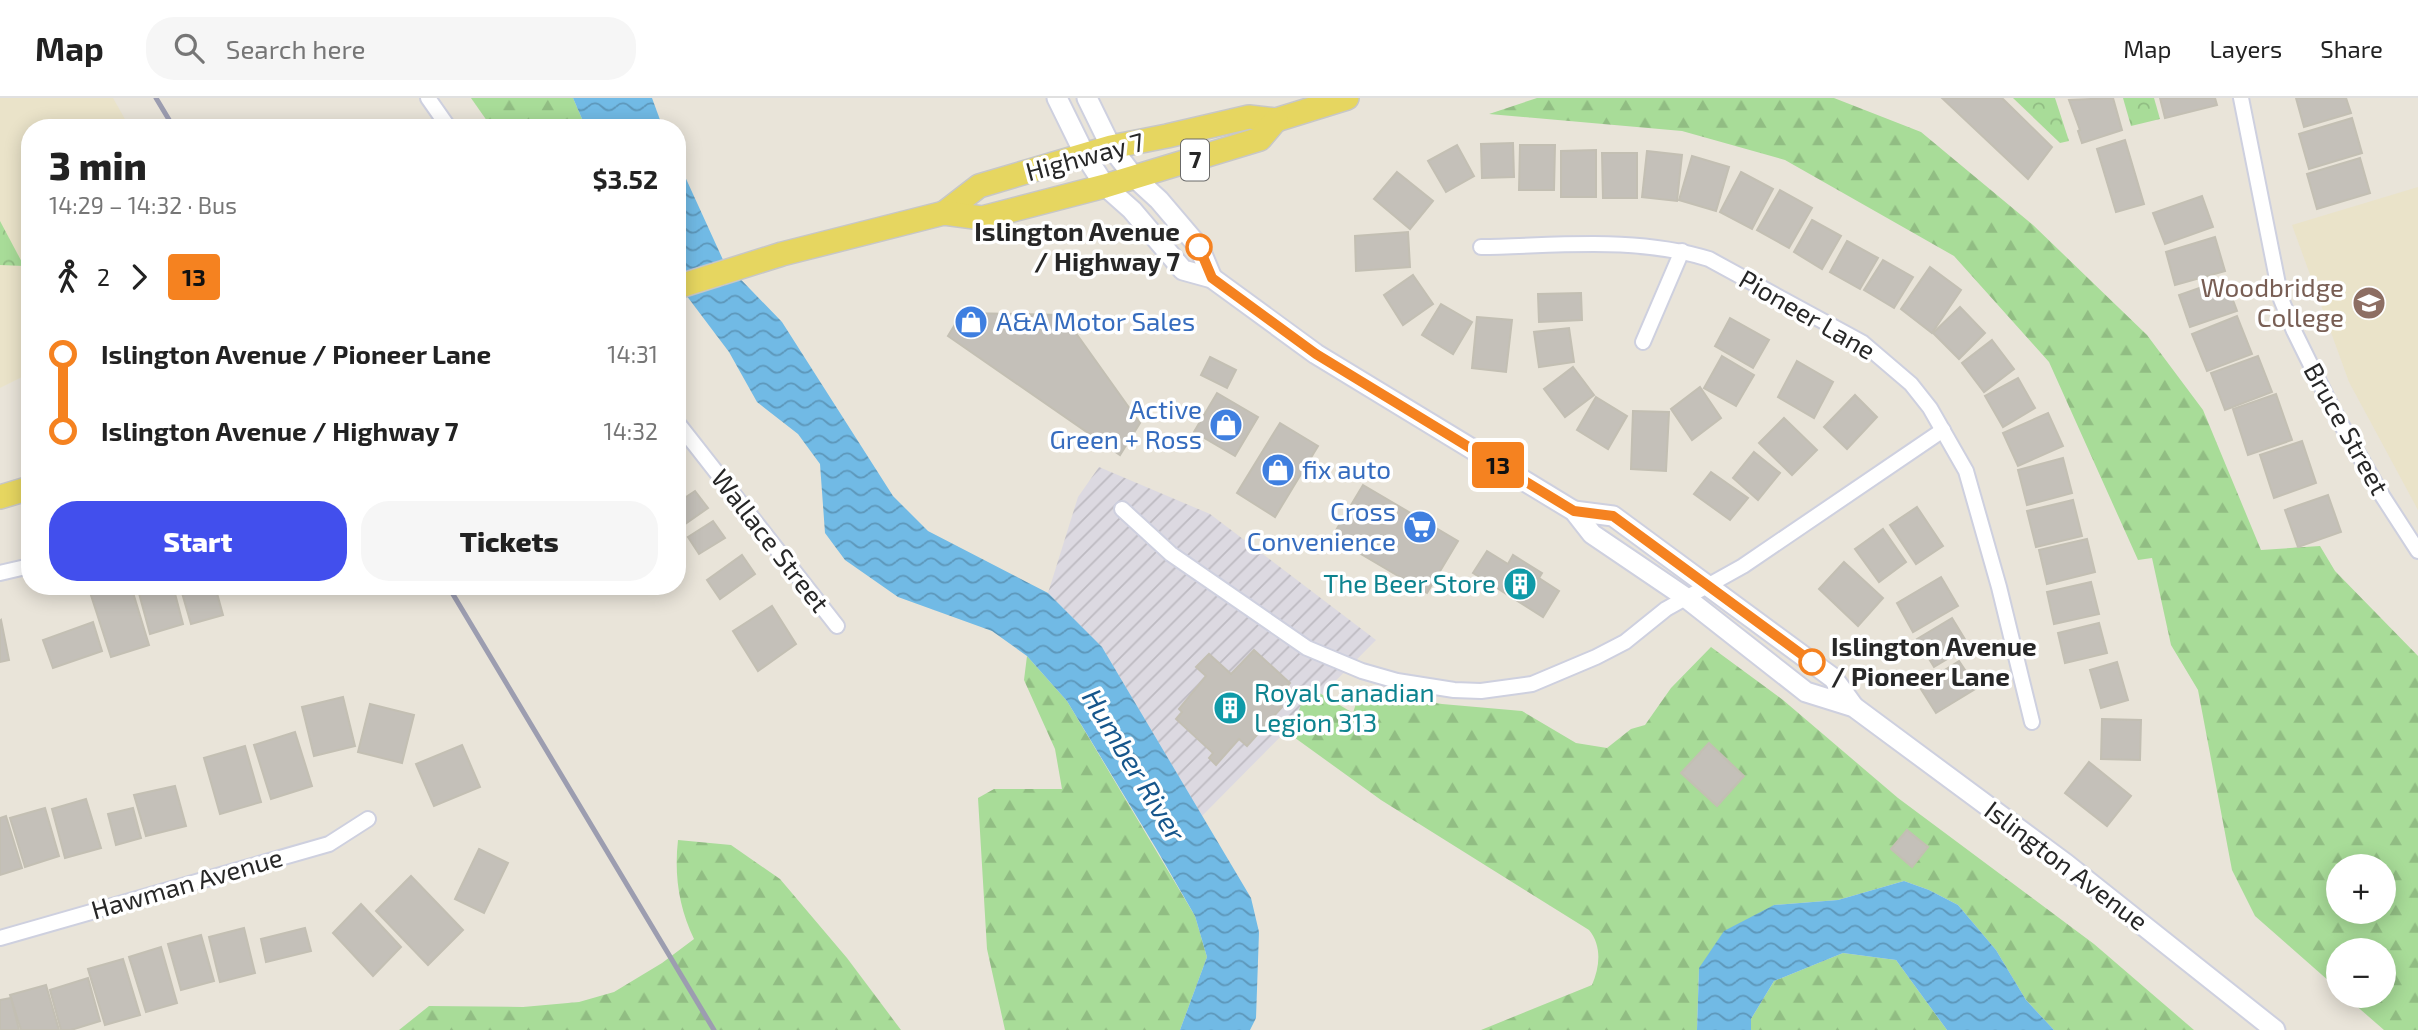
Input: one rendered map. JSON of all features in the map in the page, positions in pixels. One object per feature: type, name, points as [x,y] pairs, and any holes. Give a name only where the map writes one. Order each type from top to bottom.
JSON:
[{"type":"main road","name":"Islington Avenue","points":[[1057,98],[1085,155],[1105,186],[1132,211],[1183,271],[1212,278],[1316,354],[1574,511],[1592,534],[1685,597],[1806,692],[1854,707]]},
{"type":"main road","points":[[1087,98],[1111,146],[1134,177],[1159,200],[1199,247],[1212,278]]},
{"type":"main road","name":"Highway 7","points":[[944,213],[979,186],[1111,146],[1249,117],[1276,120],[1348,98]]},
{"type":"main road","name":"Highway 7","points":[[686,284],[782,254],[944,213],[982,218],[1105,186],[1260,139],[1276,120]]},
{"type":"main road","points":[[0,497],[21,491]]},
{"type":"main road","name":"Islington Avenue","points":[[1574,511],[1613,516],[1833,677],[1854,707],[2066,864],[2275,1030]]},
{"type":"street","points":[[428,98],[443,119]]},
{"type":"street","name":"Bruce Street","points":[[2241,98],[2274,266],[2286,309],[2333,410],[2418,551]]},
{"type":"street","name":"Pioneer Lane","points":[[1481,247],[1640,244],[1709,259],[1863,343],[1911,384],[1943,430],[1966,471],[1999,587],[2032,722]]},
{"type":"street","points":[[1643,342],[1682,251]]},
{"type":"street","points":[[1122,509],[1171,554],[1307,648],[1362,671],[1412,684],[1481,691],[1532,684],[1625,642],[1685,597],[1742,566],[1943,430]]},
{"type":"street","name":"Wallace Street","points":[[686,433],[837,626]]},
{"type":"street","points":[[0,573],[21,568]]},
{"type":"street","name":"Hawman Avenue","points":[[0,938],[329,844],[368,819]]},
{"type":"shaded area","points":[[0,98],[113,98],[125,119],[21,119],[21,378],[0,388]]},
{"type":"shaded area","name":"Woodbridge College","points":[[2418,187],[2418,510],[2349,382],[2292,225]]},
{"type":"shaded area","points":[[1099,467],[1210,514],[1376,640],[1202,816],[1102,647],[1048,593],[1078,497]]},
{"type":"green space","points":[[471,98],[573,98],[582,119],[486,119]]},
{"type":"green space","points":[[1537,98],[1834,98],[1921,132],[2033,225],[2147,335],[2203,410],[2261,550],[2320,546],[2335,571],[2418,656],[2418,1030],[2384,1030],[2359,1008],[2396,1008],[2396,938],[2326,938],[2326,978],[2255,916],[2232,870],[2198,690],[2171,645],[2152,558],[2138,560],[2049,362],[1954,256],[1785,160],[1682,131],[1489,114]]},
{"type":"green space","points":[[2013,98],[2055,98],[2069,141],[2060,143]]},
{"type":"green space","points":[[2123,98],[2154,98],[2160,119],[2131,126]]},
{"type":"green space","points":[[0,221],[21,260],[21,266],[0,265]]},
{"type":"green space","points":[[1711,647],[1783,700],[1898,798],[2094,944],[2194,1030],[2054,1030],[2026,1000],[1996,950],[1958,905],[1904,881],[1838,900],[1774,905],[1699,968],[1697,1030],[1481,1030],[1592,985],[1598,956],[1593,936],[1589,930],[1381,800],[1291,735],[1304,695],[1316,691],[1353,713],[1360,691],[1442,704],[1522,711],[1576,743],[1607,748],[1631,729],[1645,725],[1671,688]]},
{"type":"green space","points":[[1027,656],[1067,701],[1195,916],[1207,957],[1180,1030],[1005,1030],[987,949],[978,798],[994,789],[1062,789],[1055,749],[1024,680]]},
{"type":"green space","points":[[678,840],[731,845],[780,879],[847,958],[901,1030],[399,1030],[429,1006],[523,1007],[579,1002],[614,992],[662,963],[694,939],[679,891]]},
{"type":"green space","points":[[1843,953],[1896,960],[1947,1030],[1751,1030],[1751,1019],[1774,981]]},
{"type":"water","points":[[573,98],[652,98],[660,119],[582,119]]},
{"type":"water","name":"Humber River","points":[[686,179],[724,262],[782,322],[893,496],[928,531],[1048,593],[1102,647],[1251,898],[1259,932],[1256,1018],[1250,1030],[1180,1030],[1207,957],[1195,916],[1067,701],[1027,656],[992,631],[898,597],[845,560],[825,533],[820,464],[798,434],[757,402],[729,352],[686,295]]},
{"type":"water","points":[[1904,881],[1958,905],[1996,950],[2026,1000],[2054,1030],[1947,1030],[1896,960],[1843,953],[1774,981],[1751,1019],[1751,1030],[1697,1030],[1699,968],[1724,931],[1774,905],[1838,900]]},
{"type":"building","points":[[1942,98],[2002,98],[2052,147],[2028,179]]},
{"type":"building","points":[[2113,98],[2122,130],[2082,143],[2069,100]]},
{"type":"building","points":[[2160,98],[2215,98],[2217,105],[2165,118]]},
{"type":"building","points":[[2296,98],[2346,98],[2351,113],[2304,127]]},
{"type":"building","points":[[2352,118],[2362,153],[2309,169],[2299,134]]},
{"type":"building","points":[[2125,140],[2144,204],[2116,212],[2097,149]]},
{"type":"building","points":[[1513,143],[1514,177],[1482,178],[1481,144]]},
{"type":"building","points":[[1457,145],[1474,176],[1446,192],[1428,161]]},
{"type":"building","points":[[1520,145],[1555,145],[1554,190],[1519,190]]},
{"type":"building","points":[[1596,150],[1596,197],[1561,197],[1561,151]]},
{"type":"building","points":[[1647,151],[1682,155],[1677,201],[1642,197]]},
{"type":"building","points":[[1602,153],[1637,153],[1637,198],[1603,198]]},
{"type":"building","points":[[1692,156],[1729,167],[1716,211],[1679,200]]},
{"type":"building","points":[[2360,158],[2370,193],[2317,209],[2307,174]]},
{"type":"building","points":[[1397,172],[1433,201],[1410,229],[1374,199]]},
{"type":"building","points":[[1741,172],[1773,189],[1752,229],[1720,212]]},
{"type":"building","points":[[1780,190],[1812,208],[1789,248],[1757,230]]},
{"type":"building","points":[[2202,196],[2213,227],[2165,244],[2153,213]]},
{"type":"building","points":[[1812,220],[1841,236],[1822,269],[1794,252]]},
{"type":"building","points":[[1408,232],[1410,267],[1356,271],[1355,236]]},
{"type":"building","points":[[2215,237],[2225,271],[2175,285],[2166,252]]},
{"type":"building","points":[[1847,241],[1878,258],[1860,289],[1830,272]]},
{"type":"building","points":[[1883,260],[1913,277],[1894,308],[1864,290]]},
{"type":"building","points":[[1930,267],[1961,290],[1932,333],[1901,309]]},
{"type":"building","points":[[1413,275],[1433,304],[1403,325],[1384,295]]},
{"type":"building","points":[[2225,279],[2237,311],[2190,327],[2179,295]]},
{"type":"building","points":[[1581,293],[1582,320],[1539,322],[1538,294]]},
{"type":"building","points":[[1441,304],[1472,322],[1453,354],[1422,335]]},
{"type":"building","points":[[1960,307],[1985,333],[1959,359],[1933,333]]},
{"type":"building","points":[[962,313],[1063,315],[1140,423],[1120,455],[948,336]]},
{"type":"building","points":[[2237,316],[2252,354],[2207,371],[2192,334]]},
{"type":"building","points":[[1477,317],[1512,320],[1506,372],[1472,368]]},
{"type":"building","points":[[1730,318],[1769,340],[1753,368],[1715,346]]},
{"type":"building","points":[[1569,328],[1574,362],[1539,367],[1534,332]]},
{"type":"building","points":[[1992,340],[2014,369],[1984,392],[1962,363]]},
{"type":"building","points":[[1722,356],[1754,375],[1736,406],[1704,388]]},
{"type":"building","points":[[2258,356],[2272,392],[2225,410],[2211,373]]},
{"type":"building","points":[[1210,357],[1236,370],[1227,388],[1201,375]]},
{"type":"building","points":[[1797,361],[1833,382],[1814,418],[1778,397]]},
{"type":"building","points":[[1573,367],[1594,395],[1565,417],[1544,389]]},
{"type":"building","points":[[2018,378],[2035,408],[2003,427],[1985,396]]},
{"type":"building","points":[[1700,387],[1721,418],[1692,440],[1671,409]]},
{"type":"building","name":"Active Green + Ross","points":[[1217,393],[1258,417],[1235,456],[1194,432]]},
{"type":"building","points":[[2276,394],[2292,440],[2248,455],[2233,409]]},
{"type":"building","points":[[1855,395],[1877,417],[1847,449],[1824,427]]},
{"type":"building","points":[[1596,397],[1627,416],[1608,449],[1577,430]]},
{"type":"building","points":[[1633,411],[1669,412],[1666,471],[1631,469]]},
{"type":"building","points":[[2048,413],[2063,446],[2018,466],[2003,433]]},
{"type":"building","points":[[1784,418],[1817,450],[1792,475],[1759,443]]},
{"type":"building","name":"fix auto","points":[[1280,423],[1318,446],[1275,517],[1237,493]]},
{"type":"building","points":[[2302,441],[2316,483],[2274,498],[2260,455]]},
{"type":"building","points":[[1754,452],[1780,473],[1758,500],[1733,478]]},
{"type":"building","points":[[2063,458],[2072,493],[2027,505],[2018,470]]},
{"type":"building","points":[[1711,472],[1748,498],[1730,520],[1694,494]]},
{"type":"building","points":[[1363,485],[1458,541],[1427,593],[1332,537]]},
{"type":"building","points":[[695,491],[708,508],[686,523],[686,497]]},
{"type":"building","points":[[2328,495],[2341,532],[2298,547],[2285,510]]},
{"type":"building","points":[[2073,500],[2082,536],[2036,547],[2027,511]]},
{"type":"building","points":[[1917,507],[1943,546],[1916,564],[1890,525]]},
{"type":"building","points":[[713,521],[725,538],[699,554],[688,537]]},
{"type":"building","points":[[1883,529],[1906,562],[1879,582],[1855,549]]},
{"type":"building","points":[[2087,539],[2095,572],[2047,584],[2039,550]]},
{"type":"building","name":"The Beer Store","points":[[1487,551],[1508,564],[1513,555],[1542,573],[1539,578],[1559,591],[1543,617],[1473,573]]},
{"type":"building","points":[[742,555],[755,574],[720,599],[707,580]]},
{"type":"building","points":[[1844,562],[1883,598],[1858,626],[1819,589]]},
{"type":"building","points":[[1941,577],[1958,606],[1913,632],[1897,603]]},
{"type":"building","points":[[2091,582],[2099,614],[2054,624],[2047,592]]},
{"type":"building","points":[[91,595],[134,595],[149,645],[111,657]]},
{"type":"building","points":[[139,595],[175,595],[183,624],[150,634]]},
{"type":"building","points":[[183,595],[217,595],[223,615],[191,624]]},
{"type":"building","points":[[772,606],[796,644],[758,671],[733,631]]},
{"type":"building","points":[[1952,618],[1969,646],[1934,667],[1917,639]]},
{"type":"building","points":[[0,621],[9,660],[0,662]]},
{"type":"building","points":[[93,622],[102,651],[53,668],[43,640]]},
{"type":"building","points":[[2099,623],[2107,653],[2065,663],[2058,633]]},
{"type":"building","name":"Royal Canadian Legion 313","points":[[1254,650],[1290,683],[1274,700],[1282,707],[1247,746],[1239,739],[1216,765],[1209,758],[1213,753],[1176,719],[1182,712],[1179,709],[1206,676],[1196,667],[1209,654],[1231,674]]},
{"type":"building","points":[[1959,661],[1977,688],[1936,713],[1919,686]]},
{"type":"building","points":[[2117,662],[2128,700],[2101,708],[2090,670]]},
{"type":"building","points":[[343,697],[355,746],[314,756],[302,707]]},
{"type":"building","points":[[370,704],[414,715],[402,763],[358,752]]},
{"type":"building","points":[[2102,719],[2141,720],[2140,760],[2101,759]]},
{"type":"building","points":[[295,732],[312,786],[271,799],[254,745]]},
{"type":"building","points":[[1709,743],[1744,776],[1717,806],[1681,773]]},
{"type":"building","points":[[462,745],[480,787],[434,806],[416,764]]},
{"type":"building","points":[[245,746],[261,802],[220,814],[204,758]]},
{"type":"building","points":[[2089,762],[2131,796],[2107,826],[2065,793]]},
{"type":"building","points":[[175,786],[186,826],[146,836],[134,795]]},
{"type":"building","points":[[86,799],[101,848],[65,858],[52,809]]},
{"type":"building","points":[[45,808],[59,856],[25,867],[10,818]]},
{"type":"building","points":[[133,808],[141,838],[116,845],[108,814]]},
{"type":"building","points":[[6,816],[22,868],[0,875],[0,818]]},
{"type":"building","points":[[1907,830],[1928,847],[1912,867],[1891,849]]},
{"type":"building","points":[[479,849],[508,863],[484,913],[455,899]]},
{"type":"building","points":[[411,876],[463,930],[428,965],[376,911]]},
{"type":"building","points":[[361,904],[401,947],[373,976],[333,933]]},
{"type":"building","points":[[244,928],[255,973],[220,982],[209,937]]},
{"type":"building","points":[[305,928],[311,951],[266,962],[261,939]]},
{"type":"building","points":[[201,935],[214,981],[181,990],[168,944]]},
{"type":"building","points":[[161,947],[177,1003],[146,1012],[129,957]]},
{"type":"building","points":[[123,959],[140,1015],[105,1025],[88,969]]},
{"type":"building","points":[[88,978],[100,1021],[71,1030],[61,1030],[50,990]]},
{"type":"building","points":[[46,985],[59,1030],[21,1030],[10,995]]},
{"type":"building","points":[[11,998],[19,1030],[0,1030],[0,1000]]},
{"type":"railway","points":[[156,98],[169,119]]},
{"type":"railway","points":[[453,595],[714,1030]]},
{"type":"bus line","name":"13","points":[[1199,247],[1212,278],[1316,354],[1574,511],[1613,516],[1812,662]]},
{"type":"place","name":"Islington Avenue / Highway 7","points":[[1199,247]]},
{"type":"place","name":"Woodbridge College","points":[[2369,303]]},
{"type":"place","name":"A&A Motor Sales","points":[[971,322]]},
{"type":"place","name":"Active Green + Ross","points":[[1226,425]]},
{"type":"place","name":"fix auto","points":[[1278,470]]},
{"type":"place","name":"Cross Convenience","points":[[1420,527]]},
{"type":"place","name":"The Beer Store","points":[[1520,584]]},
{"type":"place","name":"Islington Avenue / Pioneer Lane","points":[[1812,662]]},
{"type":"place","name":"Royal Canadian Legion 313","points":[[1230,708]]}]
